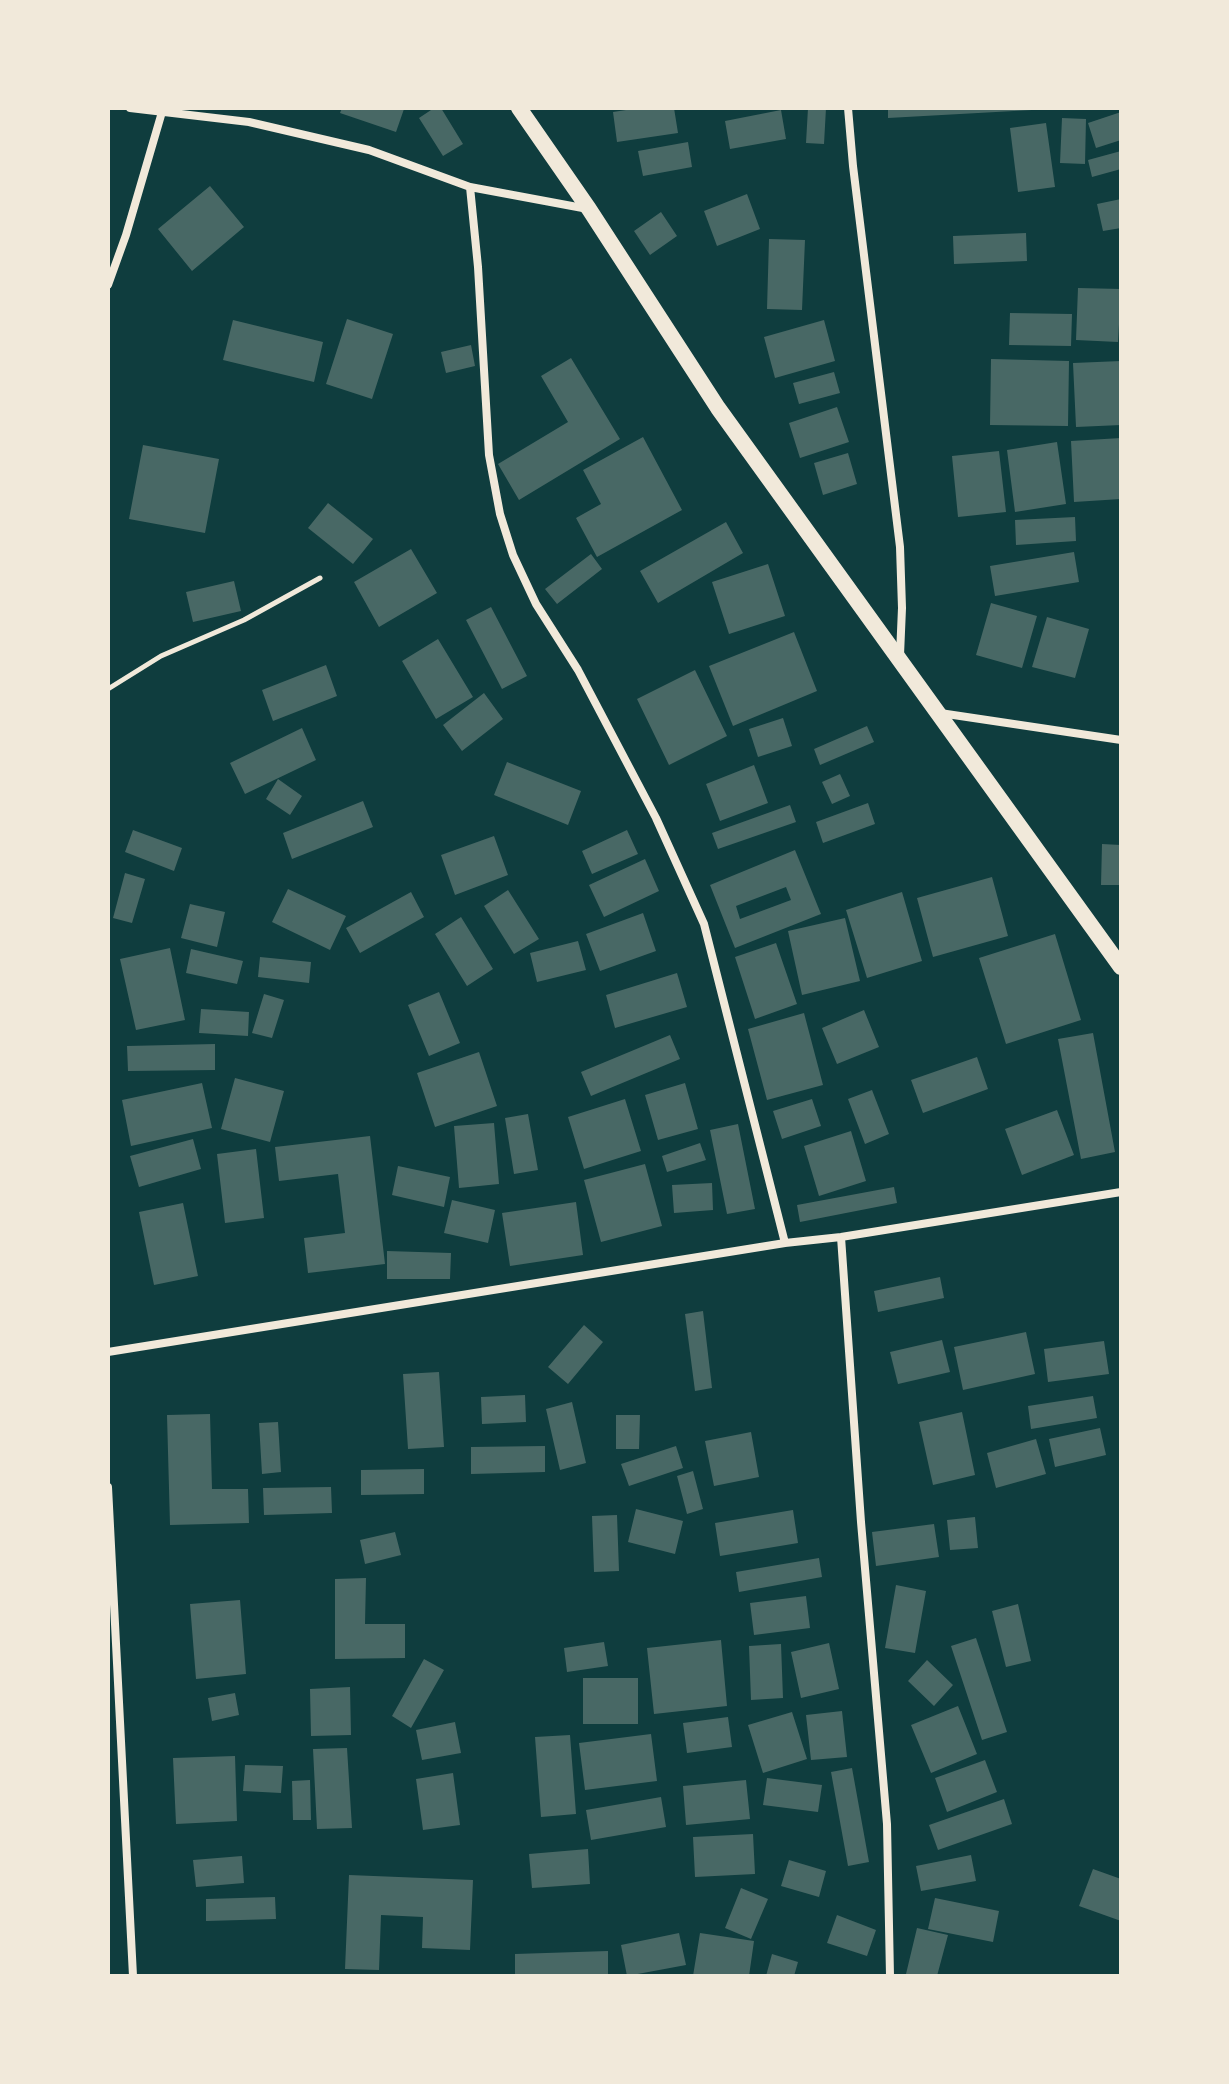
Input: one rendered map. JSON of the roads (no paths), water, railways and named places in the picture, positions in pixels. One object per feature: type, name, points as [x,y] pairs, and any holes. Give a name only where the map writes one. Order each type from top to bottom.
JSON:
[{"type":"main road","points":[[519,108],[589,209],[718,408],[1121,967]]},
{"type":"street","points":[[130,108],[249,122],[369,150],[470,187],[589,209]]},
{"type":"street","points":[[848,108],[900,547],[900,660]]},
{"type":"street","points":[[108,285],[162,112]]},
{"type":"street","points":[[470,187],[489,455],[500,514],[513,555],[536,604],[578,670],[656,818],[704,924],[785,1243]]},
{"type":"street","points":[[938,712],[1121,740]]},
{"type":"street","points":[[108,1352],[1121,1192]]},
{"type":"street","points":[[841,1237],[887,1824],[890,1976]]},
{"type":"street","points":[[108,1487],[133,1976]]}]
